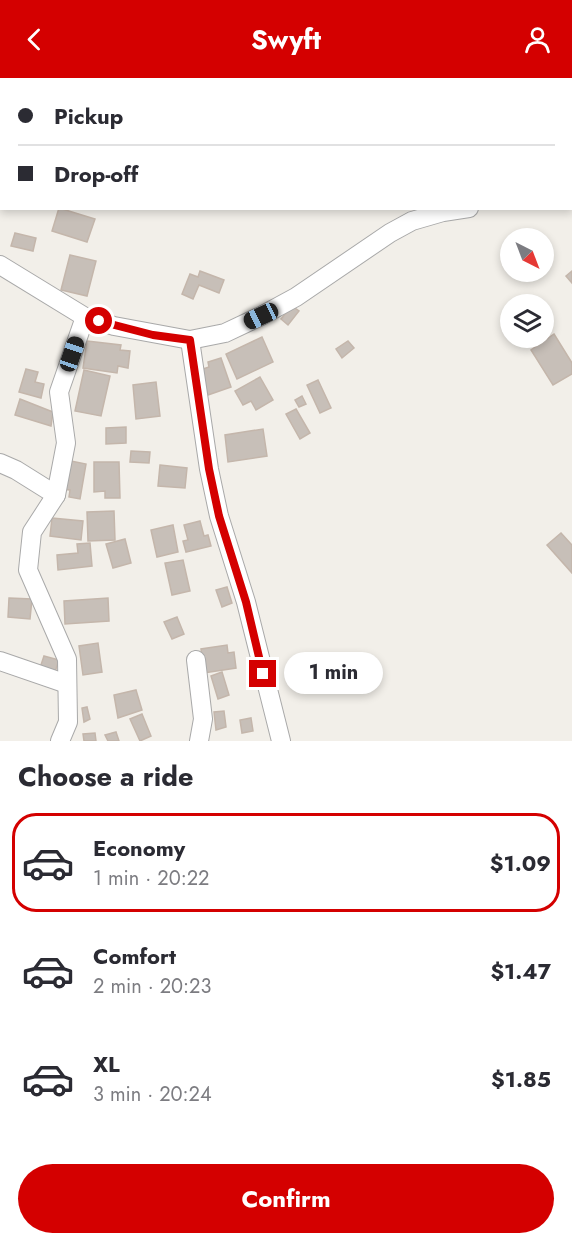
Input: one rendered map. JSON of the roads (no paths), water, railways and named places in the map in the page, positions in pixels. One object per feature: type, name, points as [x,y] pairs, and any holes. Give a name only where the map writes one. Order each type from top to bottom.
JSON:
[{"type":"street","points":[[0,265],[85,317],[124,328],[190,340],[225,333],[261,316],[296,297],[390,233],[412,221],[456,210]]},
{"type":"street","points":[[60,741],[68,722],[67,659],[28,570],[32,532],[56,495],[66,443],[59,392],[85,317]]},
{"type":"street","points":[[190,340],[209,469],[219,516],[246,602],[281,741]]},
{"type":"street","points":[[0,463],[16,470],[56,495]]},
{"type":"street","points":[[196,660],[203,719],[199,741]]},
{"type":"street","points":[[0,661],[67,684]]}]
